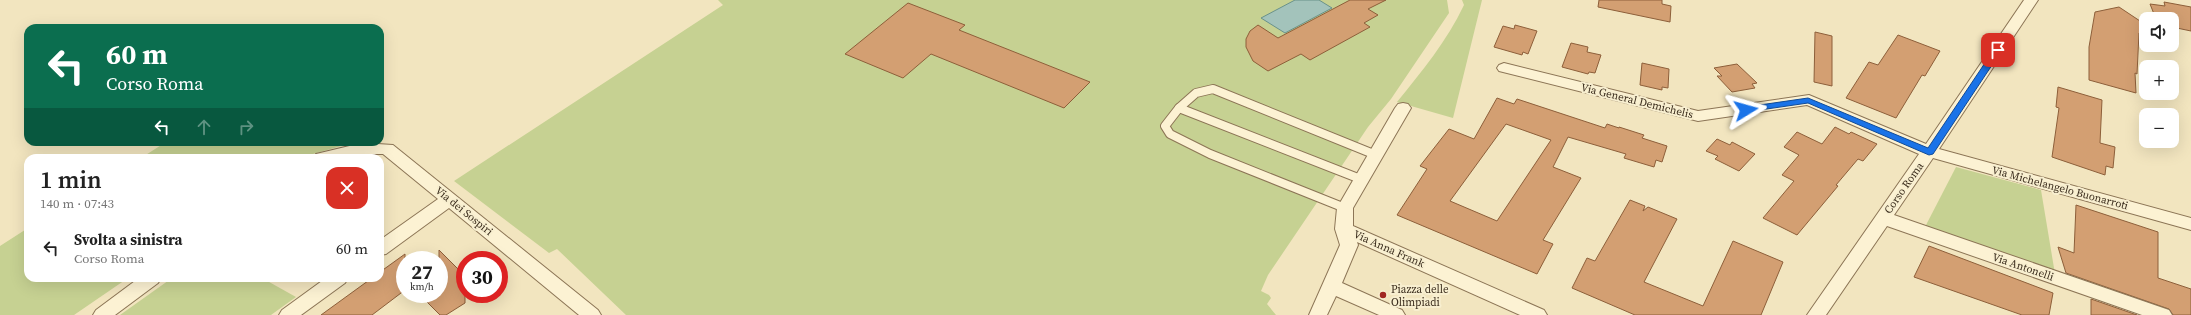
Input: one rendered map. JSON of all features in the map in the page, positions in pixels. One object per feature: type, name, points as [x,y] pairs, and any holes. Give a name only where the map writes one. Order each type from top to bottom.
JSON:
[{"type":"street","name":"Corso Roma","points":[[1816,315],[2032,0]]},
{"type":"street","name":"Via General Demichelis","points":[[1504,68],[1698,116],[1808,100],[1929,152]]},
{"type":"street","points":[[1345,208],[1363,180],[1403,108]]},
{"type":"street","name":"Via dei Sospiri","points":[[335,154],[371,146],[387,149],[592,315]]},
{"type":"street","name":"Via Michelangelo Buonarroti","points":[[1929,152],[2191,224]]},
{"type":"street","points":[[384,245],[449,199]]},
{"type":"street","name":"Via Anna Frank","points":[[1345,208],[1344,229],[1538,315]]},
{"type":"street","name":"Via Antonelli","points":[[1883,218],[2163,315]]},
{"type":"street","points":[[1318,315],[1349,245],[1344,229]]},
{"type":"street","points":[[102,315],[147,282]]},
{"type":"street","points":[[288,315],[333,282]]},
{"type":"street","points":[[1332,286],[1396,315]]},
{"type":"lane","points":[[1345,208],[1210,154],[1170,134],[1165,126],[1179,108],[1196,93],[1214,89],[1376,155]]},
{"type":"lane","points":[[1179,108],[1363,180]]},
{"type":"green space","points":[[718,0],[1447,0],[1449,13],[1391,99],[1368,127],[1268,275],[1261,291],[1269,295],[1271,298],[1267,304],[1276,315],[626,315],[557,249],[549,253],[454,181],[723,5]]},
{"type":"green space","points":[[1462,0],[1482,0],[1453,118],[1397,102],[1434,55],[1450,31],[1464,5]]},
{"type":"green space","points":[[160,146],[341,146],[313,154],[147,154]]},
{"type":"green space","points":[[1956,167],[2041,190],[2055,274],[1925,227]]},
{"type":"green space","points":[[24,231],[24,282],[122,282],[74,315],[0,315],[0,246]]},
{"type":"green space","points":[[166,282],[269,282],[296,297],[271,315],[120,315]]},
{"type":"water","points":[[1295,0],[1319,0],[1332,8],[1285,33],[1261,18]]},
{"type":"building","points":[[1350,0],[1386,0],[1368,9],[1378,15],[1364,23],[1370,27],[1310,60],[1301,54],[1268,71],[1253,61],[1246,47],[1246,39],[1250,31],[1258,25],[1278,38]]},
{"type":"building","points":[[1599,0],[1662,0],[1662,4],[1671,6],[1670,22],[1598,7]]},
{"type":"building","points":[[2164,2],[2191,7],[2191,31],[2179,28],[2179,12],[2153,12],[2150,4],[2165,6]]},
{"type":"building","points":[[908,3],[965,25],[959,30],[1090,82],[1064,108],[931,54],[903,78],[845,54]]},
{"type":"building","points":[[2119,7],[2139,20],[2137,74],[2135,73],[2136,93],[2089,80],[2089,47],[2095,12]]},
{"type":"building","points":[[1515,25],[1537,31],[1528,54],[1523,52],[1522,55],[1494,47],[1503,26],[1514,29]]},
{"type":"building","points":[[1815,32],[1832,36],[1832,86],[1814,82]]},
{"type":"building","points":[[1898,35],[1940,51],[1925,76],[1922,75],[1896,118],[1846,98],[1869,62],[1878,65]]},
{"type":"building","points":[[1571,43],[1588,47],[1587,52],[1601,55],[1595,73],[1589,72],[1588,74],[1562,67]]},
{"type":"building","points":[[1642,63],[1669,69],[1668,88],[1662,87],[1662,90],[1640,85]]},
{"type":"building","points":[[1737,64],[1757,83],[1752,84],[1755,88],[1732,92],[1717,76],[1722,76],[1714,68]]},
{"type":"building","points":[[2058,87],[2102,100],[2100,143],[2115,147],[2113,168],[2106,166],[2105,175],[2052,157],[2059,108],[2056,107]]},
{"type":"building","points":[[1497,98],[1514,104],[1517,99],[1605,128],[1607,124],[1619,127],[1644,135],[1642,138],[1667,146],[1662,162],[1656,160],[1654,167],[1624,158],[1626,154],[1568,137],[1553,167],[1581,178],[1543,240],[1553,244],[1537,274],[1397,215],[1427,169],[1420,166],[1449,129],[1474,139]],"holes":[[[1506,124],[1551,140],[1497,221],[1450,201]]]},
{"type":"building","points":[[1835,127],[1849,134],[1851,132],[1877,144],[1863,161],[1858,159],[1836,185],[1838,186],[1797,235],[1763,218],[1794,181],[1782,175],[1799,155],[1784,147],[1797,132],[1822,144]]},
{"type":"building","points":[[1717,139],[1730,145],[1732,142],[1755,154],[1739,171],[1715,159],[1718,156],[1706,151]]},
{"type":"building","points":[[1630,200],[1645,206],[1643,211],[1648,207],[1677,219],[1644,282],[1703,306],[1733,241],[1783,262],[1761,315],[1635,315],[1572,288],[1587,258],[1595,261]]},
{"type":"building","points":[[2076,205],[2158,232],[2158,278],[2191,289],[2191,315],[2173,315],[2169,309],[2066,273],[2058,247],[2074,253]]},
{"type":"building","points":[[1929,246],[2053,293],[2049,315],[2022,315],[1914,277]]},
{"type":"building","points":[[448,259],[456,267],[456,303],[465,303],[446,315],[440,315],[428,303],[448,303]]},
{"type":"building","points":[[396,260],[396,297],[372,315],[321,315],[366,282],[384,282],[384,269]]},
{"type":"building","points":[[2091,299],[2137,315],[2091,315]]},
{"type":"place","name":"Piazza delle Olimpiadi","points":[[1383,295]]},
{"type":"route","points":[[1746,110],[1808,100],[1929,152],[1998,50]]}]
